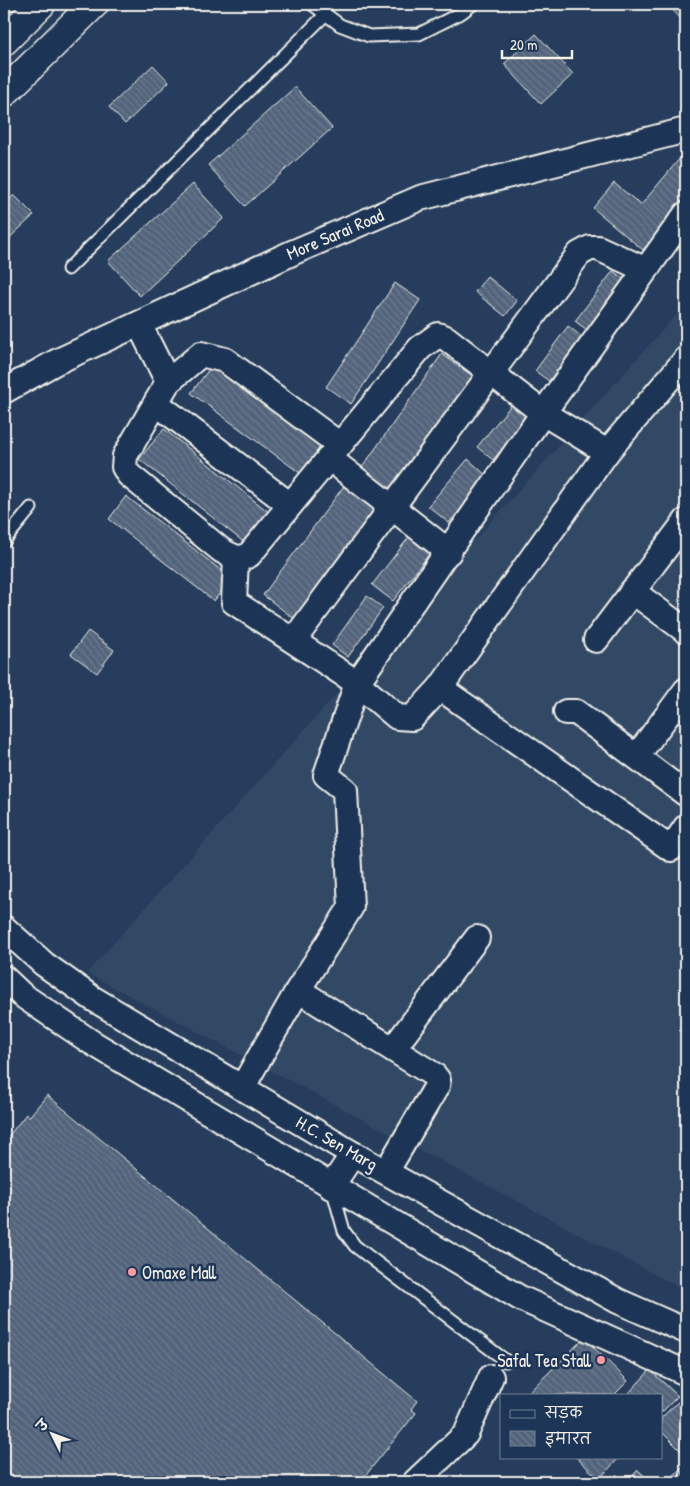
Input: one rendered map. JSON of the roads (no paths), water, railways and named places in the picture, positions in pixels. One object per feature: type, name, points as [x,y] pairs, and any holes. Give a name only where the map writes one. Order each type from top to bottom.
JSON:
[{"type":"main road","points":[[4,41],[41,4]]},
{"type":"main road","points":[[4,93],[94,4]]},
{"type":"street","name":"More Sarai Road","points":[[4,391],[56,362],[294,252],[420,198],[686,130]]},
{"type":"street","points":[[242,1088],[298,990],[351,907],[345,790],[326,774],[357,683],[543,413],[686,214]]},
{"type":"street","points":[[299,632],[393,508],[490,372],[579,254],[590,248],[598,248],[646,270]]},
{"type":"street","points":[[139,324],[168,382]]},
{"type":"street","points":[[449,552],[393,508],[334,452],[225,360],[201,354],[168,382],[126,456],[124,467],[129,474],[220,550],[242,559],[249,555],[290,505],[334,452],[420,348],[431,338],[438,335],[446,338],[543,413],[607,452]]},
{"type":"street","points":[[236,558],[234,602],[357,683],[397,718],[412,718],[440,688],[607,452],[686,359]]},
{"type":"street","points":[[156,403],[290,505]]},
{"type":"street","points":[[596,640],[686,521]]},
{"type":"street","points":[[632,591],[686,631]]},
{"type":"street","points":[[440,688],[671,848],[686,827]]},
{"type":"street","points":[[638,756],[686,690]]},
{"type":"street","points":[[566,712],[576,712],[638,756],[686,794]]},
{"type":"street","name":"H.C. Sen Marg","points":[[4,928],[44,964],[92,998],[353,1154],[610,1297],[686,1331]]},
{"type":"street","points":[[393,1049],[477,938]]},
{"type":"street","points":[[4,978],[22,995],[91,1042],[520,1298],[686,1373]]},
{"type":"street","points":[[298,990],[434,1075],[438,1081],[437,1086],[386,1172]]},
{"type":"street","points":[[332,1187],[353,1154]]},
{"type":"street","points":[[415,1482],[466,1434],[498,1369]]},
{"type":"lane","points":[[312,4],[340,25],[369,36],[420,34],[461,13],[473,4]]},
{"type":"lane","points":[[68,269],[326,14]]},
{"type":"lane","points":[[4,541],[31,508]]},
{"type":"lane","points":[[332,1187],[344,1231],[355,1246],[498,1369]]},
{"type":"place","name":"Omaxe Mall","points":[[132,1272]]},
{"type":"place","name":"Safal Tea Stall","points":[[601,1360]]}]
